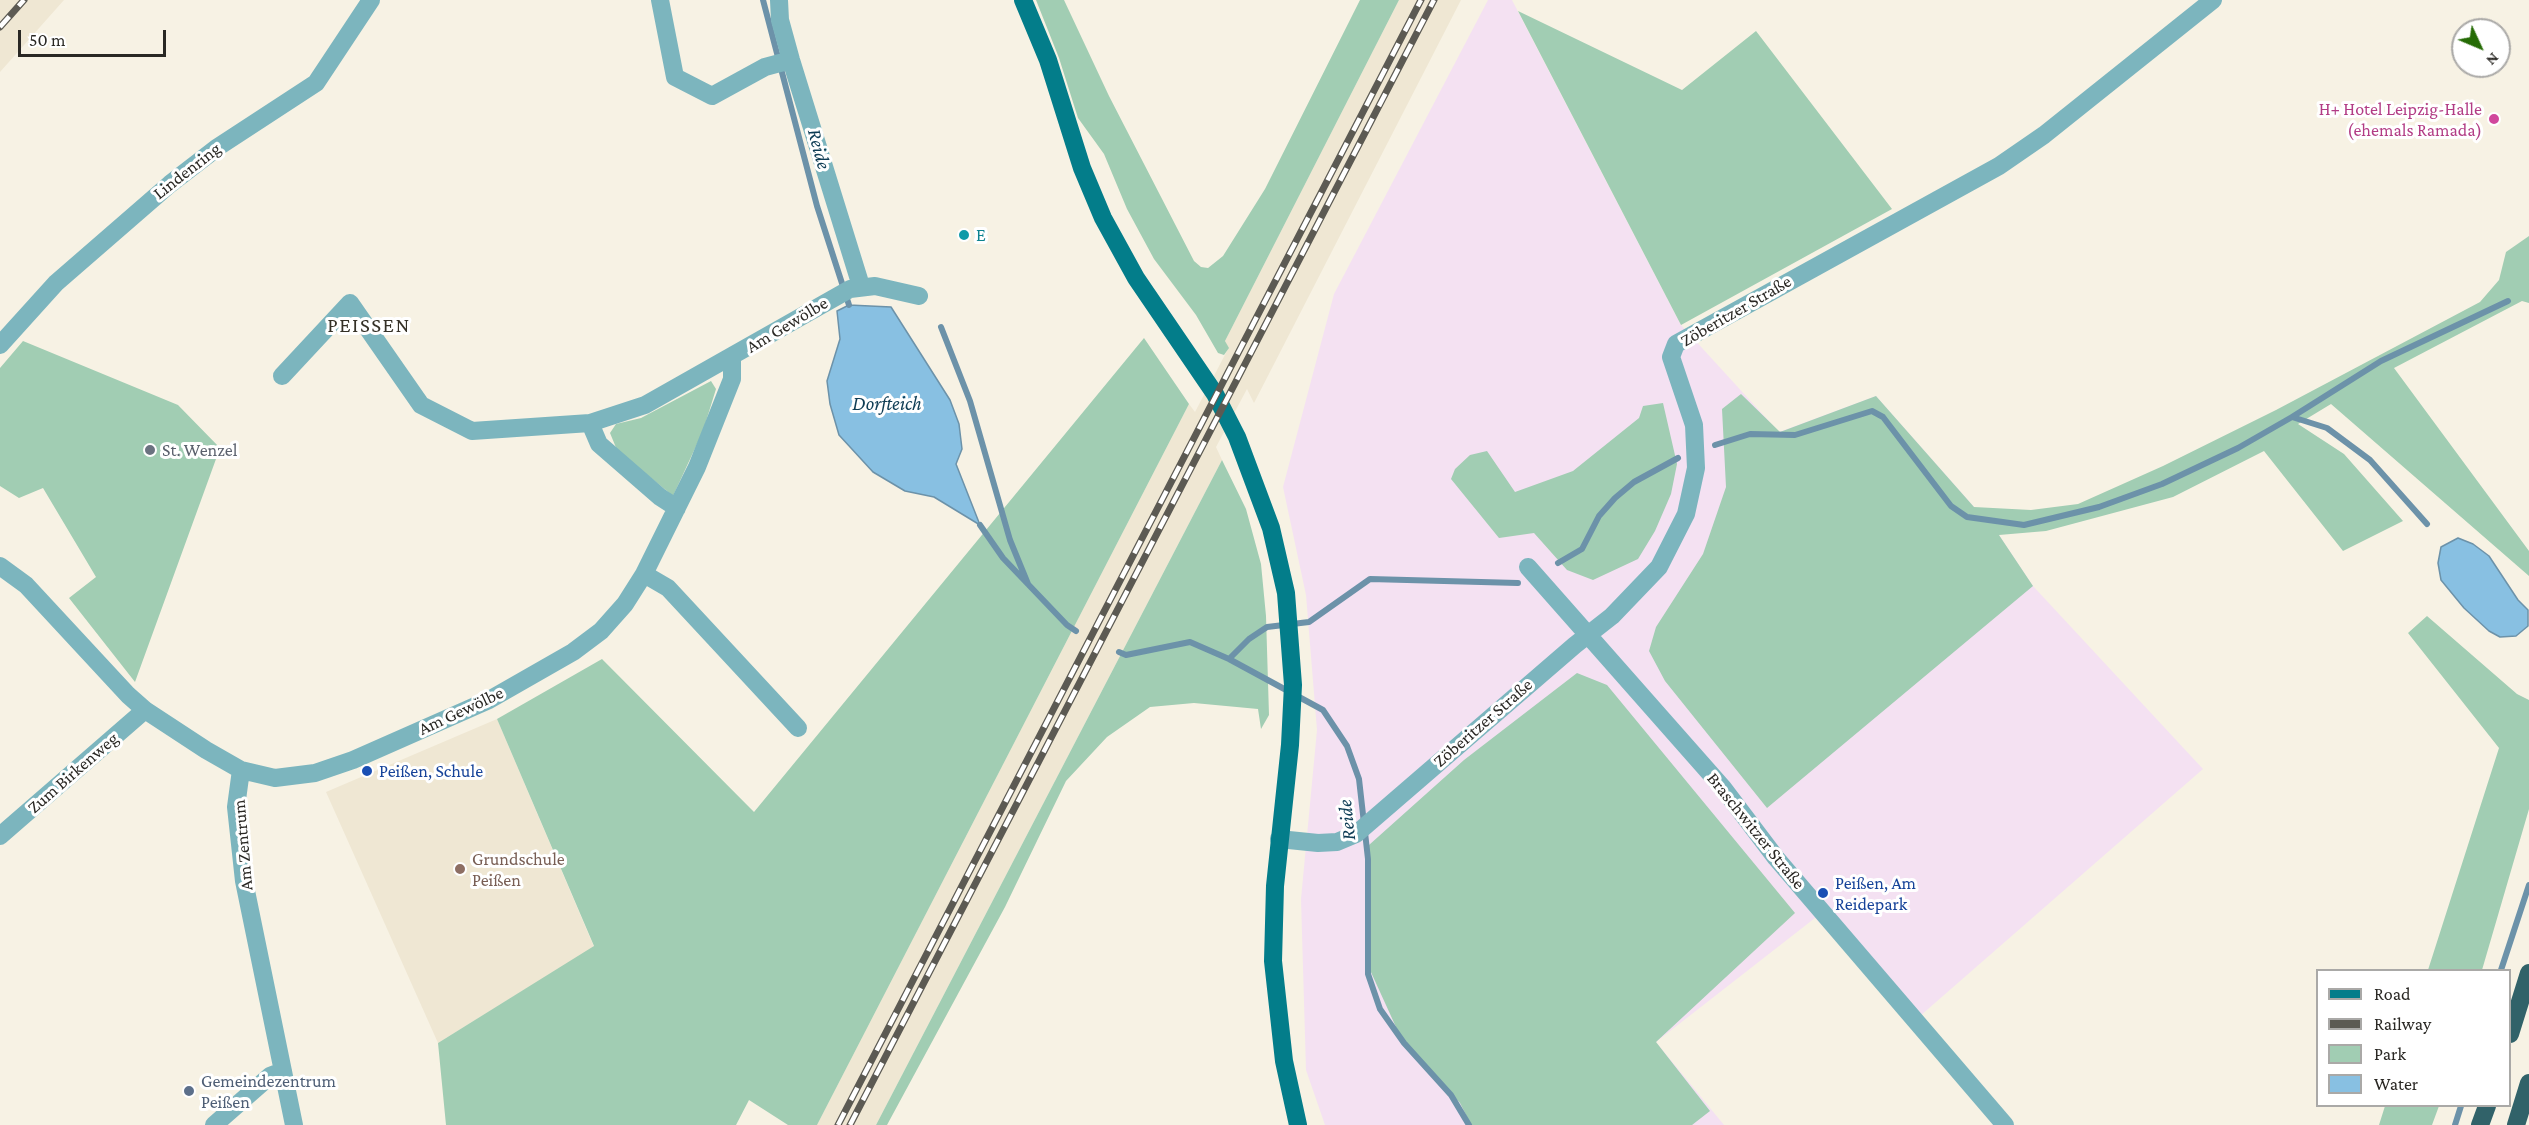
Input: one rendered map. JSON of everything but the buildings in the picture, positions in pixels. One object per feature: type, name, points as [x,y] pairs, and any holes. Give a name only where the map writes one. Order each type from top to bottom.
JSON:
[{"type":"highway","points":[[2511,1031],[2529,973]]},
{"type":"highway","points":[[2516,1125],[2529,1083]]},
{"type":"highway","points":[[2480,1125],[2487,1107]]},
{"type":"main road","points":[[1023,0],[1048,60],[1082,168],[1103,218],[1136,278],[1202,372],[1237,436],[1271,528],[1288,616],[1293,717],[1279,839],[1273,961],[1284,1061],[1298,1125]]},
{"type":"street","name":"Lindenring","points":[[0,345],[56,284],[170,184],[218,147],[316,83],[371,0]]},
{"type":"street","points":[[660,0],[675,77],[712,96],[780,63]]},
{"type":"street","points":[[778,0],[780,63],[850,290],[875,286],[919,296]]},
{"type":"street","name":"Zöberitzer Straße","points":[[1279,839],[1318,843],[1337,842],[1356,834],[1619,610],[1659,567],[1678,533],[1692,492],[1696,444],[1689,406],[1671,357],[1676,344],[1999,166],[2044,135],[2213,0]]},
{"type":"street","name":"Am Gewölbe","points":[[241,770],[275,778],[321,771],[489,700],[573,652],[601,631],[625,604],[644,574],[698,467],[732,379],[732,358],[850,290]]},
{"type":"street","points":[[282,376],[350,303],[421,405],[472,431],[526,430],[590,423],[645,405],[732,358]]},
{"type":"street","points":[[590,423],[599,444],[660,497],[677,508]]},
{"type":"street","points":[[0,566],[26,585],[91,656],[146,710],[241,770]]},
{"type":"street","name":"Braschwitzer Straße","points":[[1528,567],[1723,788],[1776,858],[2005,1125]]},
{"type":"street","points":[[644,574],[668,588],[798,728]]},
{"type":"street","name":"Zum Birkenweg","points":[[0,836],[146,710]]},
{"type":"street","name":"Am Zentrum","points":[[241,770],[236,807],[244,881],[294,1125]]},
{"type":"street","points":[[214,1125],[270,1076],[283,1071]]},
{"type":"shaded area","points":[[0,0],[64,0],[0,72]]},
{"type":"shaded area","points":[[1399,0],[1461,0],[1254,403],[1247,389],[1216,447],[1222,460],[876,1125],[817,1125],[1189,404],[1195,412],[1228,349],[1225,341]]},
{"type":"shaded area","points":[[1488,0],[1512,0],[1681,325],[1779,432],[1876,396],[1999,535],[2033,586],[2203,769],[1912,1023],[1815,918],[1656,1042],[1724,1125],[1325,1125],[1306,1070],[1301,899],[1317,730],[1306,595],[1283,487],[1334,294]]},
{"type":"shaded area","name":"Grundschule Peißen","points":[[497,719],[594,947],[438,1043],[326,792]]},
{"type":"green space","points":[[1036,0],[1064,0],[1109,96],[1194,261],[1201,267],[1208,268],[1223,256],[1265,189],[1360,0],[1399,0],[1225,341],[1229,348],[1224,355],[1218,353],[1196,315],[1154,259],[1127,209],[1104,154],[1078,118],[1059,58]]},
{"type":"green space","points":[[1518,11],[1682,90],[1756,31],[1892,209],[1681,325]]},
{"type":"green space","points":[[2529,236],[2529,303],[2522,301],[2394,368],[2529,551],[2529,576],[2331,404],[2298,424],[2344,454],[2403,521],[2343,551],[2264,451],[2173,497],[2046,531],[1999,535],[2033,586],[1767,808],[1665,681],[1649,651],[1656,627],[1703,554],[1726,487],[1722,409],[1741,394],[1780,432],[1876,396],[1974,507],[2031,510],[2078,504],[2163,466],[2276,410],[2480,302],[2499,280],[2506,252]]},
{"type":"green space","points":[[1144,338],[1189,404],[817,1125],[788,1125],[749,1100],[736,1125],[446,1125],[438,1043],[594,946],[497,719],[602,659],[754,812]]},
{"type":"green space","points":[[23,341],[178,405],[220,448],[135,682],[69,598],[96,577],[43,488],[19,498],[0,486],[0,368]]},
{"type":"green space","points":[[711,381],[716,389],[703,431],[673,496],[617,450],[610,433],[616,424],[641,418]]},
{"type":"green space","points":[[1663,403],[1677,464],[1671,494],[1655,531],[1638,559],[1593,580],[1567,570],[1534,533],[1499,538],[1451,479],[1455,469],[1470,455],[1487,451],[1515,492],[1573,471],[1639,418],[1643,406]]},
{"type":"green space","points":[[1222,460],[1246,509],[1261,564],[1266,616],[1269,715],[1261,729],[1258,709],[1194,703],[1150,707],[1107,737],[1066,781],[1005,907],[887,1125],[876,1125]]},
{"type":"green space","points":[[2427,616],[2517,694],[2529,700],[2529,809],[2482,969],[2428,969],[2499,748],[2408,633]]},
{"type":"green space","points":[[1577,673],[1607,685],[1795,913],[1656,1042],[1710,1111],[1692,1125],[1471,1125],[1460,1103],[1401,1038],[1370,970],[1369,845],[1464,760]]},
{"type":"green space","points":[[2385,1107],[2439,1107],[2432,1125],[2379,1125]]},
{"type":"water","name":"Dorfteich","points":[[849,305],[891,307],[950,400],[959,424],[962,449],[956,464],[980,525],[934,497],[905,491],[873,472],[839,435],[830,404],[827,381],[840,339],[837,311]]},
{"type":"water","points":[[2458,538],[2473,544],[2489,556],[2518,600],[2528,610],[2528,626],[2516,636],[2500,637],[2489,631],[2464,608],[2441,580],[2438,563],[2441,547]]},
{"type":"waterway","name":"Reide","points":[[763,0],[817,206],[849,305]]},
{"type":"waterway","points":[[2292,417],[2381,361],[2508,301]]},
{"type":"waterway","points":[[941,327],[970,401],[1010,540],[1028,584]]},
{"type":"waterway","points":[[1715,445],[1750,434],[1795,435],[1872,411],[1883,417],[1951,506],[1967,517],[2024,525],[2099,507],[2162,484],[2238,448],[2292,417],[2327,428],[2370,460],[2427,524]]},
{"type":"waterway","points":[[1558,563],[1582,549],[1599,516],[1615,498],[1634,482],[1678,458]]},
{"type":"waterway","name":"Reide","points":[[980,525],[1003,558],[1067,625],[1076,631]]},
{"type":"waterway","points":[[1229,659],[1249,639],[1267,627],[1309,622],[1370,579],[1518,583]]},
{"type":"waterway","name":"Reide","points":[[1119,652],[1126,655],[1190,642],[1229,659],[1323,710],[1347,746],[1359,779],[1368,859],[1368,974],[1380,1009],[1404,1043],[1451,1095],[1469,1125]]},
{"type":"waterway","points":[[2501,969],[2529,885]]},
{"type":"waterway","points":[[2455,1125],[2461,1107]]},
{"type":"railway","points":[[0,27],[24,0]]},
{"type":"railway","points":[[838,1125],[1421,0]]},
{"type":"railway","points":[[850,1125],[1434,0]]},
{"type":"place","name":"H+ Hotel Leipzig-Halle (ehemals Ramada)","points":[[2494,119]]},
{"type":"place","name":"E","points":[[964,235]]},
{"type":"place","name":"St. Wenzel","points":[[150,450]]},
{"type":"place","name":"Peißen, Schule","points":[[367,771]]},
{"type":"place","name":"Grundschule Peißen","points":[[460,869]]},
{"type":"place","name":"Peißen, Am Reidepark","points":[[1823,893]]},
{"type":"place","name":"Gemeindezentrum Peißen","points":[[189,1091]]},
{"type":"district","name":"PEISSEN","points":[[369,326]]}]
